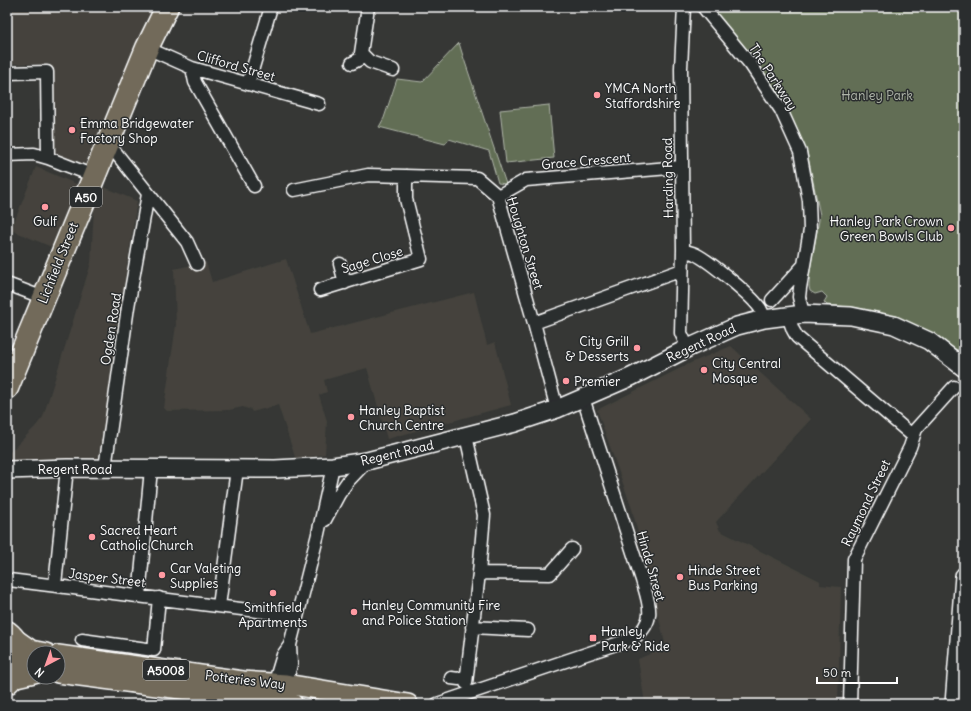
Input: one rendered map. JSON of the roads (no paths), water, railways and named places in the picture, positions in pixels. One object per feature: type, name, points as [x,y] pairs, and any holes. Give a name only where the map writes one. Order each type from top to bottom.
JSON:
[{"type":"highway","name":"Lichfield Street","points":[[7,388],[147,48],[168,7]]},
{"type":"highway","points":[[8,681],[18,668],[20,659],[18,647],[9,633]]},
{"type":"main road","points":[[9,633],[26,646]]},
{"type":"main road","name":"Potteries Way","points":[[66,657],[279,698],[408,704]]},
{"type":"main road","points":[[8,681],[26,675]]},
{"type":"main road","name":"Potteries Way","points":[[66,675],[249,701],[279,698]]},
{"type":"street","points":[[248,84],[271,7]]},
{"type":"street","points":[[368,7],[360,52],[370,62],[393,70]]},
{"type":"street","name":"Harding Road","points":[[684,7],[681,68],[683,250],[681,333],[688,348]]},
{"type":"street","name":"The Parkway","points":[[702,7],[751,65],[781,110],[800,152],[809,200],[810,230],[796,315],[792,330],[797,336],[913,436]]},
{"type":"street","name":"Clifford Street","points":[[147,48],[192,68],[319,104]]},
{"type":"street","points":[[352,63],[364,57]]},
{"type":"street","points":[[192,68],[195,82],[254,186]]},
{"type":"street","points":[[7,73],[47,72],[48,158]]},
{"type":"street","points":[[108,143],[188,242],[197,264]]},
{"type":"street","points":[[7,155],[34,154],[94,176]]},
{"type":"street","name":"Grace Crescent","points":[[498,196],[526,180],[682,167]]},
{"type":"street","name":"Houghton Street","points":[[294,190],[368,175],[477,178],[498,196],[557,409]]},
{"type":"street","name":"Sage Close","points":[[320,290],[421,259],[406,199],[406,176]]},
{"type":"street","name":"Ogden Road","points":[[105,468],[128,307],[148,194]]},
{"type":"street","points":[[683,250],[695,254],[711,264],[755,302],[762,310],[764,319]]},
{"type":"street","points":[[340,264],[344,283]]},
{"type":"street","points":[[772,300],[803,266]]},
{"type":"street","points":[[534,323],[682,270]]},
{"type":"street","points":[[7,284],[44,298]]},
{"type":"street","name":"Regent Road","points":[[7,470],[67,468],[237,469],[333,466],[367,461],[515,423],[557,409],[631,377],[688,348],[737,326],[764,319],[796,315],[851,316],[894,325],[929,341],[964,368]]},
{"type":"street","name":"Raymond Street","points":[[850,704],[854,559],[910,447],[916,429],[954,387]]},
{"type":"street","name":"Hinde Street","points":[[437,704],[534,670],[634,638],[643,629],[648,620],[650,606],[582,398]]},
{"type":"street","points":[[451,678],[466,680],[479,573],[484,514],[466,436]]},
{"type":"street","points":[[318,534],[339,494],[348,481],[367,461]]},
{"type":"street","points":[[279,698],[283,655],[290,645],[318,534],[333,466]]},
{"type":"street","points":[[55,585],[67,468]]},
{"type":"street","points":[[139,596],[151,469]]},
{"type":"street","points":[[219,606],[237,469]]},
{"type":"street","points":[[479,573],[550,574],[572,549]]},
{"type":"street","points":[[957,702],[964,576]]},
{"type":"street","name":"Jasper Street","points":[[9,580],[297,616]]},
{"type":"street","points":[[82,640],[154,650],[159,598]]},
{"type":"street","points":[[472,627],[528,630]]},
{"type":"place","name":"YMCA North Staffordshire","points":[[597,95]]},
{"type":"place","name":"Emma Bridgewater Factory Shop","points":[[72,130]]},
{"type":"place","name":"Gulf","points":[[45,207]]},
{"type":"place","name":"Hanley Park Crown Green Bowls Club","points":[[951,228]]},
{"type":"place","name":"City Grill & Desserts","points":[[637,348]]},
{"type":"place","name":"City Central Mosque","points":[[704,370]]},
{"type":"place","name":"Premier","points":[[566,381]]},
{"type":"place","name":"Hanley Baptist Church Centre","points":[[351,417]]},
{"type":"place","name":"Sacred Heart Catholic Church","points":[[92,537]]},
{"type":"place","name":"Car Valeting Supplies","points":[[162,575]]},
{"type":"place","name":"Hinde Street Bus Parking","points":[[680,577]]},
{"type":"place","name":"Smithfield Apartments","points":[[273,593]]},
{"type":"place","name":"Hanley Community Fire and Police Station","points":[[354,612]]},
{"type":"place","name":"Hanley, Park & Ride","points":[[593,638]]},
{"type":"park label","name":"Hanley Park","points":[[877,95]]}]
